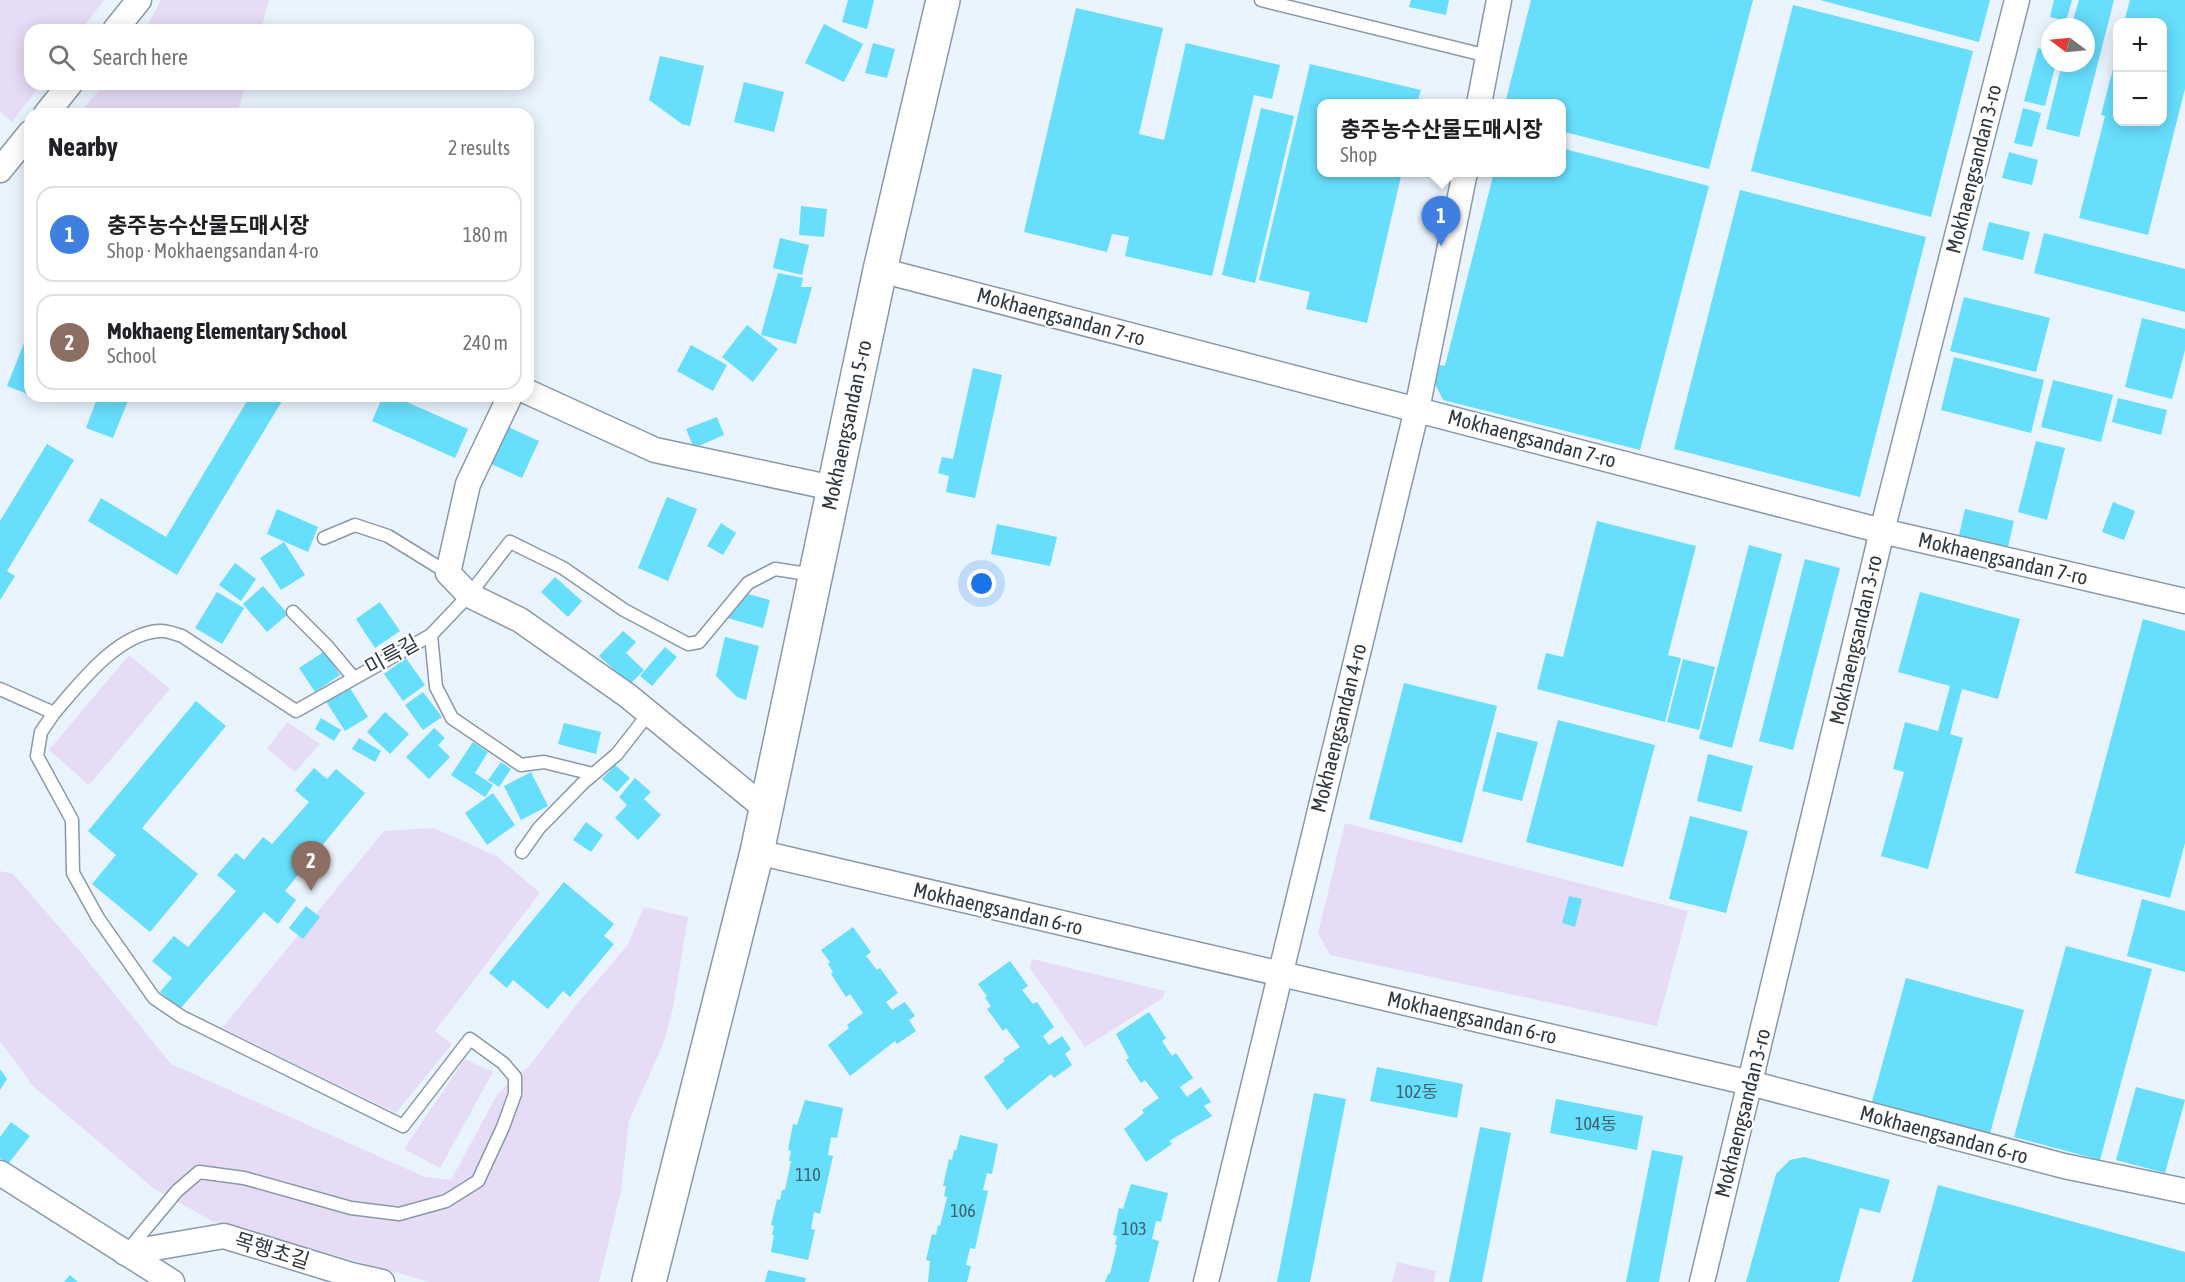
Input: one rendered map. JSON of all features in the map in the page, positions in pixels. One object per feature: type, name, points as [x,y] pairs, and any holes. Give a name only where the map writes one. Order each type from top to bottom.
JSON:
[{"type":"street","points":[[120,24],[139,0]]},
{"type":"street","name":"Mokhaengsandan 5-ro","points":[[649,1282],[757,852],[880,270],[943,0]]},
{"type":"street","points":[[1480,99],[1499,0]]},
{"type":"street","name":"Mokhaengsandan 3-ro","points":[[1702,1282],[1882,531],[2017,0]]},
{"type":"street","points":[[51,108],[65,90]]},
{"type":"street","points":[[10,160],[24,141]]},
{"type":"street","name":"Mokhaengsandan 4-ro","points":[[1206,1282],[1279,973],[1418,409],[1464,177]]},
{"type":"street","name":"Mokhaengsandan 7-ro","points":[[880,270],[1882,531],[2185,601]]},
{"type":"street","points":[[534,395],[655,450],[833,488]]},
{"type":"street","points":[[507,402],[468,484],[448,573],[469,595],[520,620],[628,696],[766,809]]},
{"type":"street","name":"Mokhaengsandan 6-ro","points":[[757,852],[1750,1083],[2064,1167],[2185,1191]]},
{"type":"street","points":[[0,1173],[172,1282]]},
{"type":"street","name":"목행초길","points":[[125,1253],[224,1236],[351,1275],[382,1282]]},
{"type":"lane","points":[[1261,0],[1488,56]]},
{"type":"lane","points":[[324,538],[355,525],[388,536],[448,573]]},
{"type":"lane","name":"미륵길","points":[[54,713],[100,661],[139,635],[161,630],[182,636],[296,711],[431,635],[469,595],[510,542],[563,568],[624,610],[688,644],[699,642],[748,583],[766,573],[775,569],[815,575]]},
{"type":"lane","points":[[293,612],[327,646],[353,677]]},
{"type":"lane","points":[[431,635],[436,687],[452,718],[521,765],[544,762],[593,774]]},
{"type":"lane","points":[[0,689],[54,713],[41,732],[37,756],[72,820],[73,873],[98,918],[154,998],[183,1017],[403,1126],[470,1039],[503,1062],[515,1077],[515,1094],[503,1127],[478,1181],[446,1201],[399,1214],[351,1208],[244,1178],[199,1172],[177,1191],[125,1253]]},
{"type":"lane","points":[[522,852],[538,828],[593,774],[617,754],[649,713]]},
{"type":"shaded area","points":[[0,0],[104,0],[86,24],[24,24],[24,90],[36,90],[12,122],[0,112]]},
{"type":"shaded area","points":[[161,0],[269,0],[263,24],[148,24]]},
{"type":"shaded area","points":[[99,90],[244,90],[239,108],[84,108]]},
{"type":"shaded area","points":[[129,655],[170,689],[89,785],[49,750]]},
{"type":"shaded area","points":[[287,722],[320,744],[295,772],[267,749]]},
{"type":"shaded area","points":[[1345,823],[1688,911],[1657,1026],[1330,955],[1318,933]]},
{"type":"shaded area","points":[[434,828],[498,857],[540,893],[435,1031],[452,1044],[396,1113],[222,1028],[384,831]]},
{"type":"shaded area","points":[[0,871],[13,874],[79,950],[171,1064],[425,1177],[451,1180],[498,1093],[529,1066],[577,1004],[627,946],[644,907],[688,917],[673,1008],[664,1042],[629,1121],[621,1191],[599,1282],[430,1282],[212,1221],[153,1188],[32,1085],[0,1041]]},
{"type":"shaded area","points":[[1032,959],[1165,991],[1163,998],[1085,1047],[1030,968]]},
{"type":"shaded area","points":[[465,1059],[493,1072],[440,1168],[404,1149]]},
{"type":"shaded area","points":[[1397,1262],[1436,1271],[1434,1282],[1392,1282]]},
{"type":"building","points":[[848,0],[874,0],[867,29],[842,22]]},
{"type":"building","points":[[1411,0],[1449,0],[1446,15],[1409,7]]},
{"type":"building","points":[[1531,0],[1753,0],[1709,169],[1566,132],[1566,99],[1506,99]]},
{"type":"building","points":[[1820,0],[1990,0],[1979,42]]},
{"type":"building","points":[[2054,0],[2072,0],[2067,18],[2050,17]]},
{"type":"building","points":[[2079,0],[2114,0],[2079,137],[2046,129],[2060,72],[2095,72],[2095,18],[2074,18]]},
{"type":"building","points":[[2130,0],[2185,0],[2185,89],[2148,235],[2079,218],[2105,116],[2101,115],[2113,68],[2113,126],[2167,126],[2167,18],[2125,18]]},
{"type":"building","points":[[1793,5],[1973,51],[1931,217],[1751,171]]},
{"type":"building","points":[[1076,8],[1163,28],[1139,134],[1164,140],[1186,43],[1280,65],[1272,99],[1254,95],[1212,276],[1125,256],[1129,237],[1112,234],[1107,252],[1024,232]]},
{"type":"building","points":[[824,24],[863,44],[844,82],[805,63]]},
{"type":"building","points":[[873,43],[895,49],[887,78],[865,73]]},
{"type":"building","points":[[2038,48],[2041,49],[2041,72],[2054,72],[2045,106],[2024,101]]},
{"type":"building","points":[[660,56],[704,66],[690,126],[682,124],[649,100]]},
{"type":"building","points":[[1310,64],[1421,90],[1418,99],[1317,99],[1317,177],[1401,177],[1367,323],[1306,309],[1310,292],[1259,280]]},
{"type":"building","points":[[744,82],[784,92],[774,132],[734,122]]},
{"type":"building","points":[[1261,108],[1294,116],[1255,283],[1222,275]]},
{"type":"building","points":[[2023,108],[2041,113],[2032,147],[2014,143]]},
{"type":"building","points":[[1566,149],[1709,186],[1640,450],[1443,400],[1434,382],[1439,365],[1445,366],[1493,177],[1566,177]]},
{"type":"building","points":[[2009,152],[2038,160],[2032,185],[2002,178]]},
{"type":"building","points":[[1740,190],[1926,237],[1860,497],[1674,449]]},
{"type":"building","points":[[801,206],[827,209],[824,237],[799,235]]},
{"type":"building","points":[[1989,222],[2030,232],[2023,260],[1982,250]]},
{"type":"building","points":[[2044,233],[2185,269],[2185,312],[2034,273]]},
{"type":"building","points":[[780,238],[809,245],[802,275],[773,268]]},
{"type":"building","points":[[778,273],[803,278],[801,287],[812,287],[796,344],[761,335]]},
{"type":"building","points":[[1964,297],[2050,318],[2036,372],[1950,351]]},
{"type":"building","points":[[2142,318],[2185,329],[2185,350],[2172,399],[2125,387]]},
{"type":"building","points":[[747,325],[778,349],[753,382],[722,357]]},
{"type":"building","points":[[24,343],[24,393],[7,386]]},
{"type":"building","points":[[691,345],[727,365],[713,391],[677,371]]},
{"type":"building","points":[[1954,357],[2044,380],[2031,433],[1941,410]]},
{"type":"building","points":[[973,368],[1002,375],[975,498],[946,492],[949,476],[938,473],[942,457],[953,459]]},
{"type":"building","points":[[2053,380],[2113,395],[2101,442],[2041,427]]},
{"type":"building","points":[[2118,398],[2167,410],[2161,435],[2112,422]]},
{"type":"building","points":[[96,402],[128,402],[113,438],[86,428]]},
{"type":"building","points":[[246,402],[281,402],[177,575],[88,521],[101,498],[166,537]]},
{"type":"building","points":[[380,402],[407,402],[468,429],[455,458],[372,421]]},
{"type":"building","points":[[717,417],[724,435],[694,448],[686,429]]},
{"type":"building","points":[[508,427],[539,441],[522,478],[491,464]]},
{"type":"building","points":[[2036,441],[2065,448],[2047,520],[2018,512]]},
{"type":"building","points":[[47,444],[74,460],[7,571],[15,576],[0,600],[0,521]]},
{"type":"building","points":[[667,497],[697,509],[668,581],[638,568]]},
{"type":"building","points":[[2113,502],[2135,511],[2124,540],[2102,532]]},
{"type":"building","points":[[277,509],[318,527],[308,552],[267,534]]},
{"type":"building","points":[[1965,509],[2014,521],[2008,547],[1991,543],[1989,552],[1957,544]]},
{"type":"building","points":[[1597,521],[1696,546],[1668,655],[1681,658],[1665,722],[1537,689],[1546,653],[1563,657]]},
{"type":"building","points":[[721,523],[736,533],[723,555],[707,546]]},
{"type":"building","points":[[997,524],[1057,537],[1050,566],[991,554]]},
{"type":"building","points":[[284,542],[305,575],[281,590],[260,558]]},
{"type":"building","points":[[1749,545],[1782,554],[1732,748],[1699,739]]},
{"type":"building","points":[[1805,559],[1840,568],[1793,750],[1759,741]]},
{"type":"building","points":[[235,563],[256,579],[241,601],[219,585]]},
{"type":"building","points":[[555,577],[582,601],[568,617],[541,592]]},
{"type":"building","points":[[263,586],[288,614],[267,632],[243,604]]},
{"type":"building","points":[[217,592],[244,608],[222,644],[195,628]]},
{"type":"building","points":[[1920,592],[2020,619],[1998,699],[1962,689],[1950,734],[1963,738],[1928,869],[1881,856],[1904,772],[1893,769],[1905,722],[1938,731],[1950,686],[1898,672]]},
{"type":"building","points":[[748,594],[770,600],[763,628],[727,618]]},
{"type":"building","points":[[380,602],[400,631],[375,648],[356,619]]},
{"type":"building","points":[[2143,619],[2185,631],[2185,843],[2170,898],[2075,873]]},
{"type":"building","points":[[623,631],[636,642],[626,653],[644,670],[630,684],[599,656]]},
{"type":"building","points":[[725,637],[759,646],[746,700],[737,697],[716,676]]},
{"type":"building","points":[[665,647],[677,657],[652,686],[640,676]]},
{"type":"building","points":[[325,651],[340,675],[315,692],[299,668]]},
{"type":"building","points":[[406,658],[425,685],[403,701],[384,674]]},
{"type":"building","points":[[1683,659],[1715,667],[1699,730],[1667,722]]},
{"type":"building","points":[[1404,683],[1497,706],[1462,843],[1369,819]]},
{"type":"building","points":[[348,685],[368,717],[345,731],[325,700]]},
{"type":"building","points":[[423,692],[442,717],[423,730],[405,705]]},
{"type":"building","points":[[196,701],[226,726],[142,828],[198,874],[150,932],[92,884],[116,855],[88,831]]},
{"type":"building","points":[[385,712],[409,734],[390,754],[367,732]]},
{"type":"building","points":[[321,718],[341,730],[334,741],[315,729]]},
{"type":"building","points":[[1558,720],[1655,745],[1623,867],[1526,842]]},
{"type":"building","points":[[564,723],[601,732],[596,754],[558,744]]},
{"type":"building","points":[[434,728],[445,738],[438,745],[450,757],[429,779],[406,757]]},
{"type":"building","points":[[1497,732],[1538,742],[1522,801],[1482,791]]},
{"type":"building","points":[[359,738],[381,751],[375,762],[352,749]]},
{"type":"building","points":[[473,742],[488,752],[475,773],[493,785],[485,797],[451,775]]},
{"type":"building","points":[[1708,754],[1753,766],[1741,812],[1697,801]]},
{"type":"building","points":[[501,762],[511,769],[499,787],[488,780]]},
{"type":"building","points":[[615,765],[630,778],[617,792],[602,779]]},
{"type":"building","points":[[314,768],[327,779],[336,769],[365,793],[285,891],[296,900],[278,924],[264,912],[180,1009],[160,992],[172,978],[152,961],[174,936],[188,947],[236,891],[217,875],[236,853],[244,860],[263,837],[272,844],[309,802],[295,790]]},
{"type":"building","points":[[531,772],[548,806],[521,820],[504,786]]},
{"type":"building","points":[[635,778],[651,792],[644,799],[661,815],[638,840],[615,818],[627,805],[619,797]]},
{"type":"building","points":[[493,793],[515,825],[487,845],[465,813]]},
{"type":"building","points":[[1690,816],[1748,831],[1726,913],[1669,899]]},
{"type":"building","points":[[586,822],[603,835],[591,852],[573,840]]},
{"type":"building","points":[[564,882],[614,924],[604,936],[614,944],[570,997],[563,991],[548,1009],[513,980],[507,988],[489,973]]},
{"type":"building","points":[[1569,896],[1582,899],[1575,927],[1562,923]]},
{"type":"building","points":[[2142,899],[2185,911],[2185,972],[2127,956]]},
{"type":"building","points":[[306,906],[320,917],[303,939],[289,928]]},
{"type":"building","points":[[853,927],[871,952],[866,956],[877,970],[880,968],[898,993],[886,1002],[892,1010],[905,1002],[915,1016],[909,1020],[916,1031],[897,1044],[895,1041],[850,1076],[828,1045],[849,1028],[847,1025],[863,1013],[850,994],[846,997],[831,974],[833,972],[828,964],[830,962],[821,950]]},
{"type":"building","points":[[2066,946],[2152,969],[2100,1160],[2014,1137]]},
{"type":"building","points":[[1010,961],[1028,986],[1022,990],[1033,1004],[1037,1002],[1054,1027],[1043,1036],[1049,1045],[1062,1036],[1071,1049],[1065,1054],[1072,1065],[1054,1078],[1051,1074],[1007,1110],[984,1077],[1020,1047],[1006,1028],[1003,1031],[987,1009],[991,1006],[978,984]]},
{"type":"building","points":[[1906,978],[2024,1010],[1989,1137],[1871,1105]]},
{"type":"building","points":[[1149,1012],[1166,1038],[1162,1041],[1172,1056],[1176,1053],[1193,1078],[1180,1087],[1187,1097],[1201,1087],[1211,1102],[1204,1106],[1212,1116],[1169,1141],[1172,1144],[1146,1162],[1124,1129],[1144,1113],[1142,1110],[1159,1098],[1145,1080],[1141,1083],[1126,1060],[1129,1058],[1116,1034]]},
{"type":"building","points":[[1377,1067],[1463,1084],[1457,1118],[1370,1101]]},
{"type":"building","points":[[0,1069],[7,1079],[0,1090]]},
{"type":"building","points":[[2136,1087],[2185,1100],[2165,1173],[2116,1160]]},
{"type":"building","points":[[1314,1093],[1346,1099],[1310,1282],[1277,1282]]},
{"type":"building","points":[[1556,1099],[1643,1116],[1637,1150],[1550,1133]]},
{"type":"building","points":[[805,1100],[843,1108],[837,1138],[831,1137],[828,1155],[833,1156],[820,1214],[814,1212],[811,1229],[815,1230],[808,1260],[771,1252],[774,1226],[771,1225],[777,1199],[780,1200],[782,1190],[785,1190],[791,1161],[789,1161],[791,1151],[788,1150],[793,1124],[797,1125]]},
{"type":"building","points":[[11,1122],[30,1136],[8,1164],[0,1158],[0,1137]]},
{"type":"building","points":[[1480,1127],[1511,1133],[1482,1282],[1449,1282]]},
{"type":"building","points":[[960,1135],[998,1144],[992,1174],[987,1173],[983,1190],[988,1191],[975,1249],[970,1248],[966,1265],[971,1266],[967,1282],[928,1282],[930,1261],[926,1260],[932,1234],[936,1235],[938,1225],[940,1226],[947,1197],[944,1196],[946,1186],[943,1186],[949,1159],[952,1160]]},
{"type":"building","points":[[1652,1150],[1683,1156],[1659,1282],[1626,1282]]},
{"type":"building","points":[[1804,1157],[1890,1180],[1880,1213],[1860,1208],[1839,1282],[1746,1282],[1776,1174],[1790,1160]]},
{"type":"building","points":[[1131,1184],[1168,1193],[1161,1222],[1156,1221],[1152,1239],[1159,1241],[1149,1282],[1105,1282],[1110,1274],[1117,1245],[1115,1245],[1117,1236],[1113,1235],[1119,1208],[1123,1209]]},
{"type":"building","points":[[1938,1185],[2185,1252],[2185,1282],[1912,1282]]},
{"type":"building","points":[[768,1270],[806,1278],[805,1282],[765,1282]]},
{"type":"building","points":[[70,1275],[78,1282],[64,1282]]},
{"type":"place","name":"충주농수산물도매시장","points":[[1441,246]]},
{"type":"place","name":"Mokhaeng Elementary School","points":[[311,891]]}]
